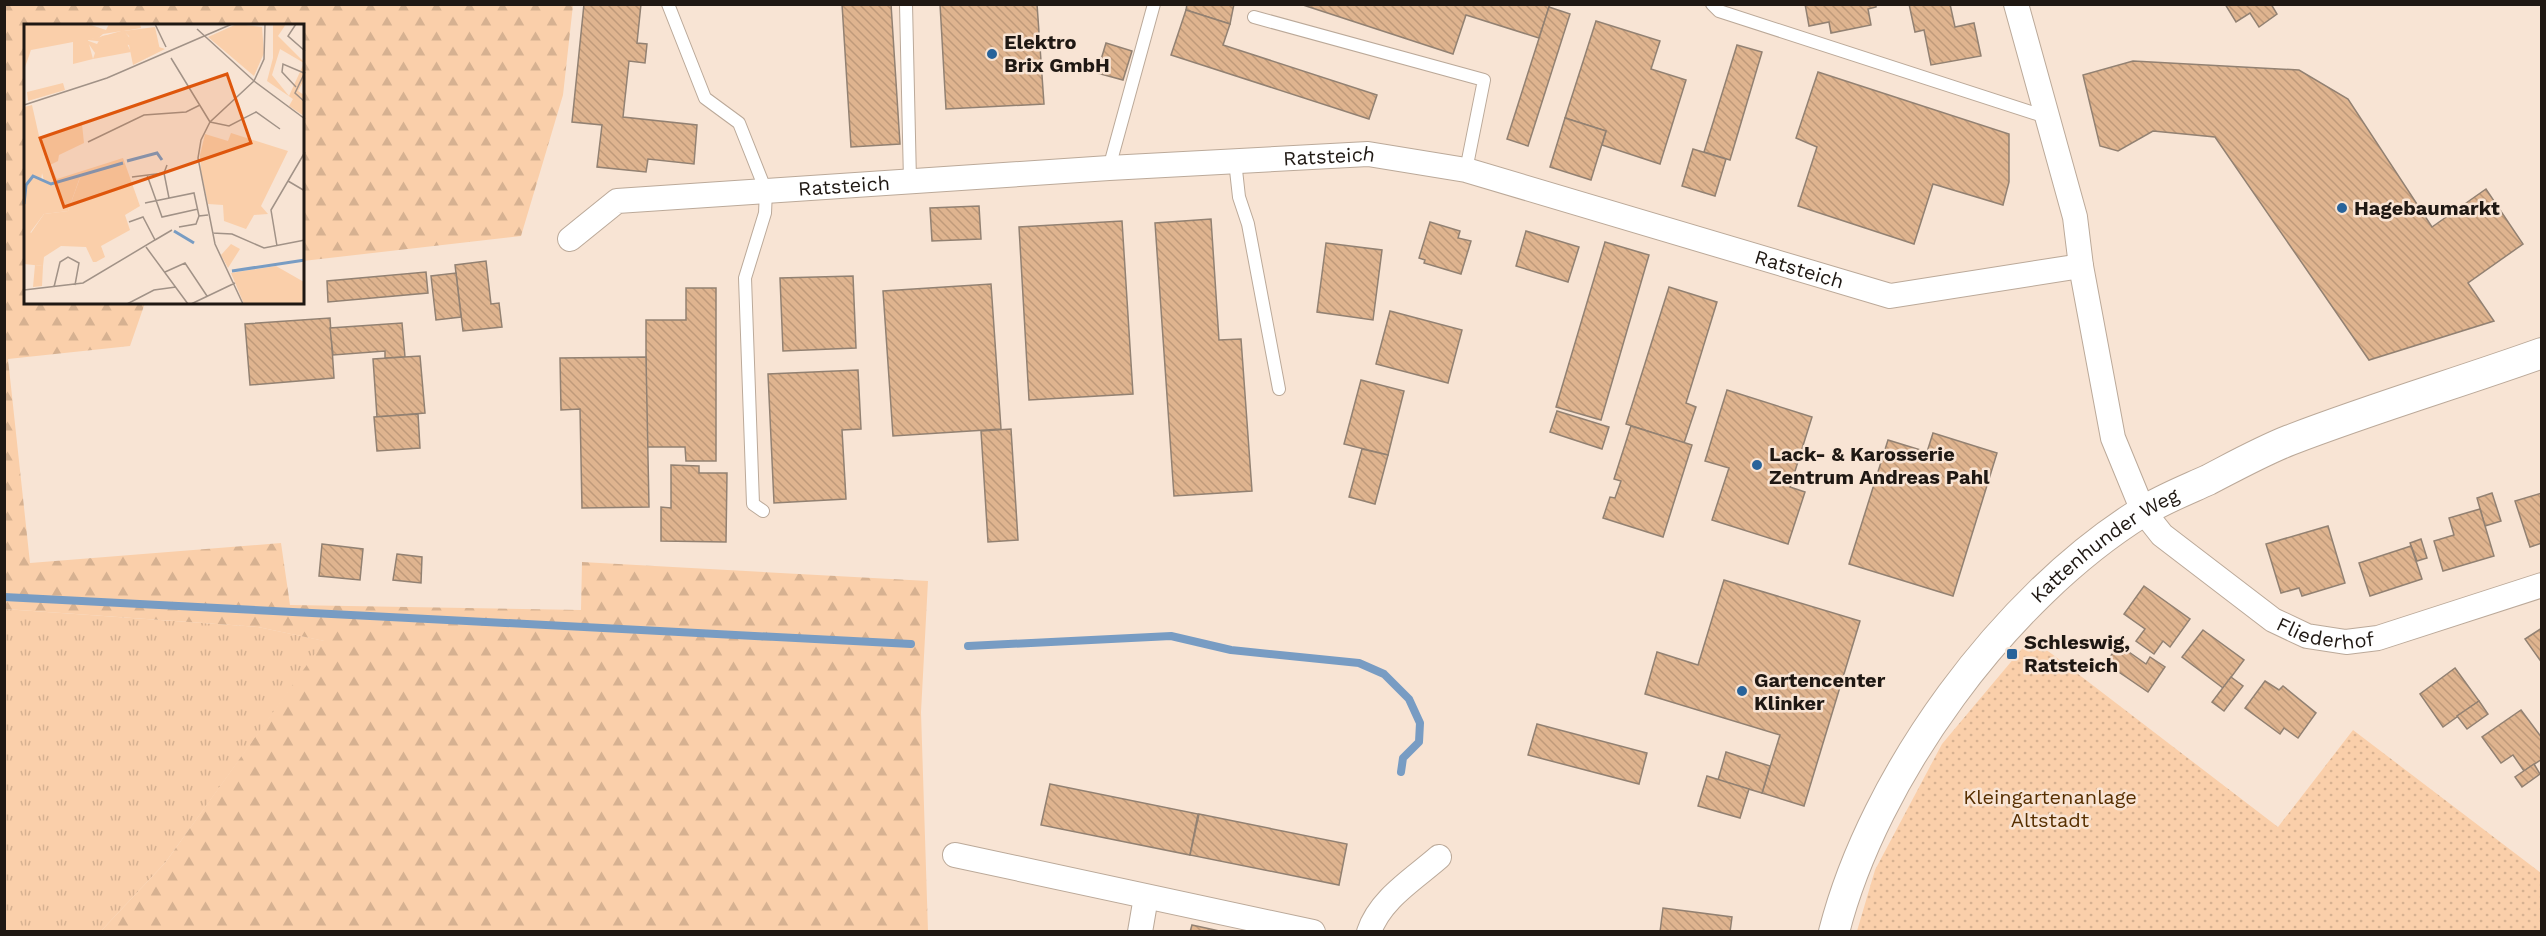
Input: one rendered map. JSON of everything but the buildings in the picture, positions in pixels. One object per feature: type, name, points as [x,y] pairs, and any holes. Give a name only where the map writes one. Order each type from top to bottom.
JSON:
[{"type":"street","points":[[2016,4],[2075,217],[2081,266],[2113,438],[2143,511]]},
{"type":"street","name":"Ratsteich","points":[[570,239],[617,201],[1109,168],[1368,154],[1466,170],[1890,296],[2081,266]]},
{"type":"street","name":"Kattenhunder Weg","points":[[1834,932],[1843,896],[1879,816],[1913,751],[1980,657],[2067,568],[2143,511],[2288,440],[2541,353]]},
{"type":"street","name":"Fliederhof","points":[[2143,511],[2162,535],[2274,620],[2307,636],[2346,642],[2378,638],[2541,585]]},
{"type":"street","points":[[955,855],[1313,932]]},
{"type":"street","points":[[1369,932],[1374,918],[1387,902],[1439,857]]},
{"type":"street","points":[[1140,932],[1146,897]]},
{"type":"lane","points":[[668,4],[705,98],[739,123],[766,191],[765,213],[745,278],[753,504],[763,511]]},
{"type":"lane","points":[[906,4],[910,181]]},
{"type":"lane","points":[[1109,168],[1154,4]]},
{"type":"lane","points":[[1713,4],[1719,11],[2046,117]]},
{"type":"lane","points":[[1254,17],[1485,80],[1466,170]]},
{"type":"lane","points":[[1235,161],[1239,197],[1256,259],[1278,389]]},
{"type":"green space","points":[[4,5],[573,5],[563,95],[521,236],[304,261],[304,24],[24,24],[24,304],[145,304],[130,346],[8,359],[30,563],[281,543],[290,605],[581,610],[582,562],[928,581],[921,712],[928,931],[101,931],[165,863],[324,641],[258,627],[5,609]]},
{"type":"green space","points":[[4,609],[258,627],[325,641],[165,863],[101,931],[5,931]]},
{"type":"green space","name":"Kleingartenanlage Altstadt","points":[[2031,638],[2278,827],[2353,730],[2541,873],[2541,931],[1857,931],[1875,870],[1942,744]]},
{"type":"waterway","points":[[4,597],[911,644]]},
{"type":"waterway","points":[[968,646],[1171,636],[1231,650],[1359,663],[1384,674],[1409,699],[1420,723],[1419,742],[1403,758],[1401,772]]},
{"type":"place","name":"Elektro Brix GmbH","points":[[992,54]]},
{"type":"place","name":"Hagebaumarkt","points":[[2342,208]]},
{"type":"place","name":"Lack- & Karosserie Zentrum Andreas Pahl","points":[[1757,465]]},
{"type":"place","name":"Schleswig, Ratsteich","points":[[2012,654]]},
{"type":"place","name":"Gartencenter Klinker","points":[[1742,691]]}]
